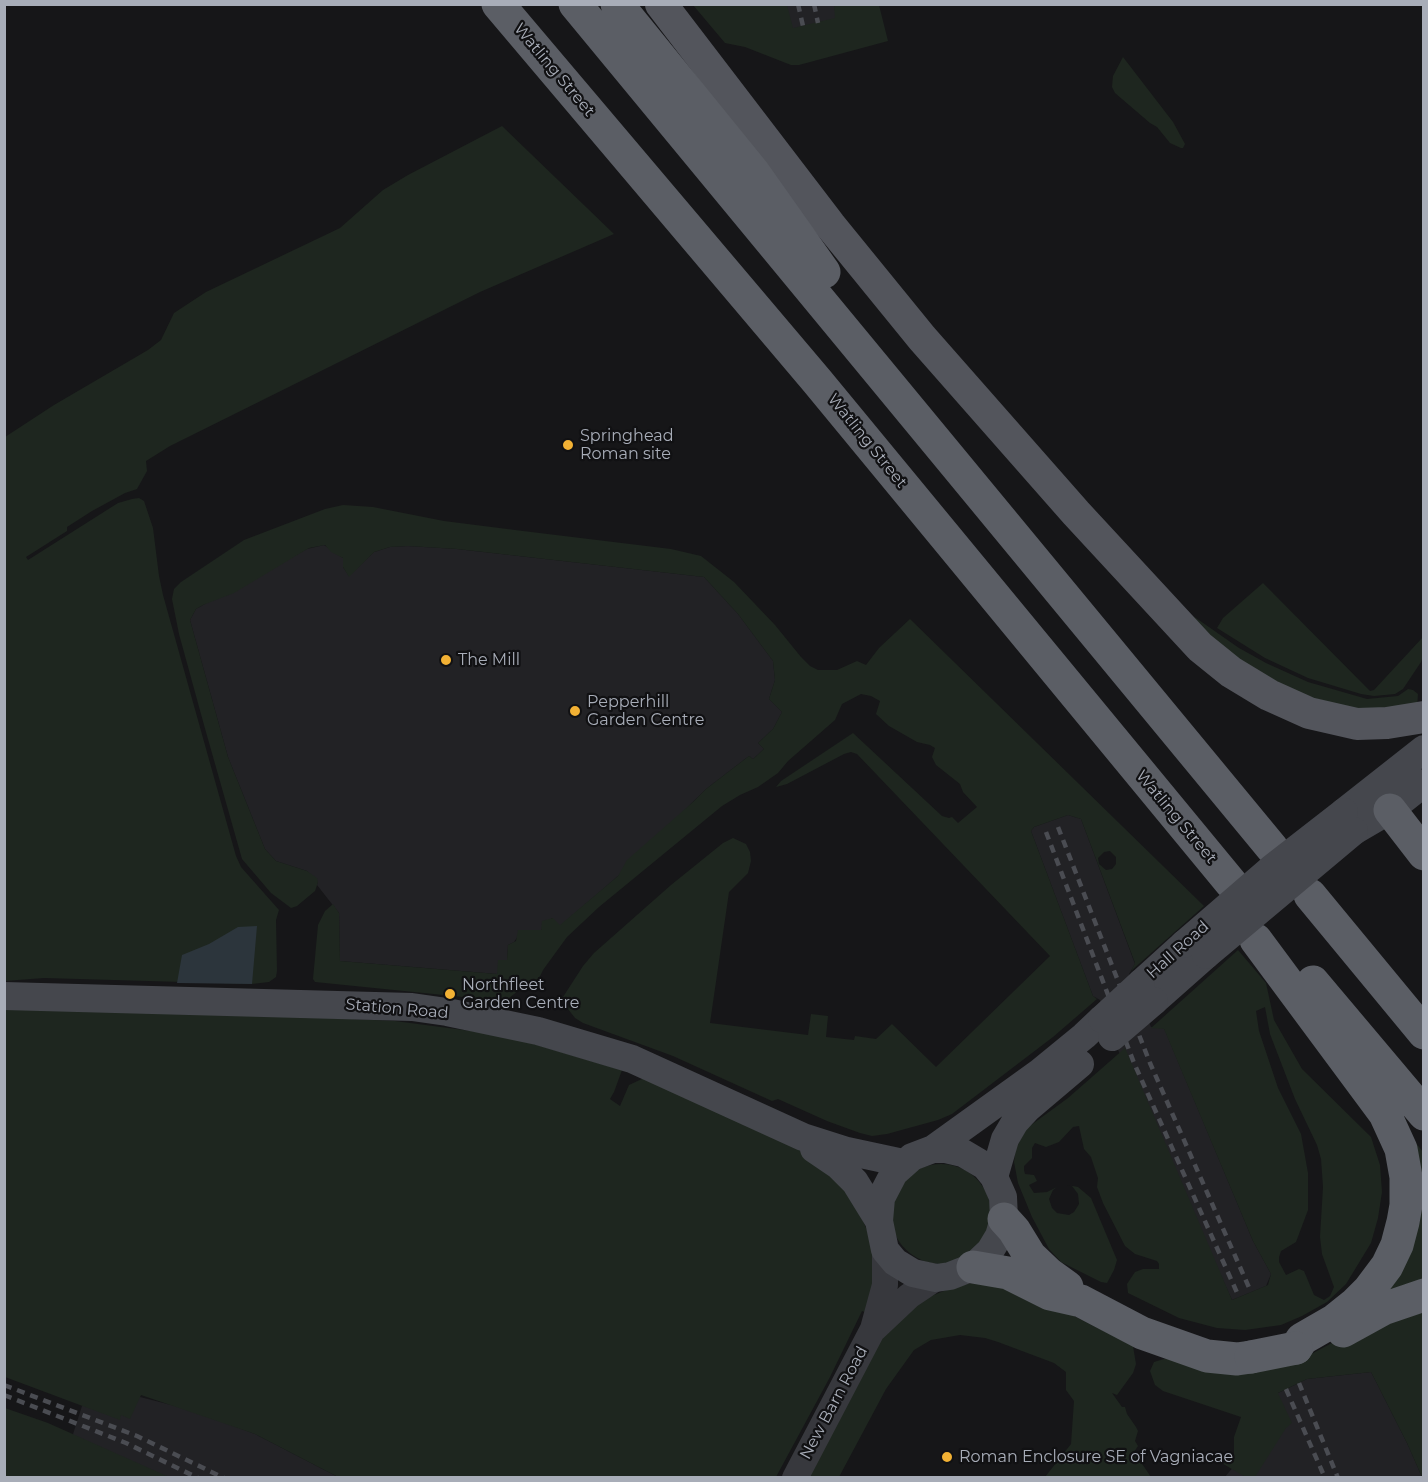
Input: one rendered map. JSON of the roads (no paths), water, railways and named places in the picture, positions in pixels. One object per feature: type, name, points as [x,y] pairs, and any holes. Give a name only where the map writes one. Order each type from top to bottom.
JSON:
[{"type":"highway","name":"Watling Street","points":[[498,4],[818,381],[1083,705],[1225,888]]},
{"type":"highway","points":[[575,4],[1063,594],[1272,858]]},
{"type":"highway","points":[[602,4],[795,233],[1063,594]]},
{"type":"highway","points":[[617,4],[754,173],[824,272]]},
{"type":"highway","points":[[1390,810],[1424,854]]},
{"type":"highway","points":[[1310,895],[1424,1033]]},
{"type":"highway","points":[[1296,1348],[1302,1339],[1335,1320],[1355,1304],[1387,1266],[1397,1245],[1403,1222],[1406,1205],[1406,1177],[1401,1149],[1385,1114],[1262,934],[1424,1114]]},
{"type":"highway","points":[[1004,1219],[1014,1230],[1030,1256],[1081,1300],[1142,1333],[1207,1356],[1237,1359],[1296,1348],[1308,1349],[1383,1309],[1424,1295]]},
{"type":"highway","points":[[972,1268],[1005,1272],[1050,1294],[1081,1300]]},
{"type":"main road","points":[[661,4],[830,225],[922,338],[1076,513],[1200,647],[1231,672],[1269,695],[1309,713],[1357,724],[1394,723],[1424,717]]},
{"type":"main road","name":"Hall Road","points":[[994,1177],[1008,1133],[1018,1117],[1107,1028],[1195,949],[1349,819],[1424,748]]},
{"type":"main road","name":"Hall Road","points":[[1195,949],[1272,858],[1349,819],[1390,810],[1424,783]]},
{"type":"main road","name":"Station Road","points":[[4,996],[412,1007],[447,1012],[538,1031],[632,1059],[803,1137],[847,1151],[903,1163]]},
{"type":"main road","name":"Hall Road","points":[[933,1149],[1040,1072],[1084,1036],[1107,1028]]},
{"type":"main road","name":"Station Road","points":[[803,1137],[815,1150],[839,1166],[855,1182],[879,1221]]},
{"type":"main road","points":[[933,1149],[952,1150],[969,1155],[981,1162],[994,1177],[1003,1197],[1004,1219],[999,1236],[990,1251],[972,1268],[950,1276],[936,1278],[913,1273],[895,1262],[885,1250],[879,1221],[882,1193],[903,1163],[920,1152],[933,1149]]},
{"type":"street","name":"New Barn Road","points":[[795,1478],[873,1329],[885,1280],[885,1250]]},
{"type":"street","name":"New Barn Road","points":[[873,1329],[909,1296],[936,1278]]},
{"type":"railway","points":[[798,4],[803,26]]},
{"type":"railway","points":[[814,4],[818,23]]},
{"type":"railway","points":[[1058,827],[1150,1063],[1251,1292]]},
{"type":"railway","points":[[1046,832],[1134,1063],[1239,1297]]},
{"type":"railway","points":[[1299,1383],[1338,1478]]},
{"type":"railway","points":[[4,1385],[137,1436],[224,1478]]},
{"type":"railway","points":[[1286,1389],[1325,1478]]},
{"type":"railway","points":[[4,1395],[126,1443],[198,1478]]},
{"type":"place","name":"Springhead Roman site","points":[[568,445]]},
{"type":"place","name":"The Mill","points":[[446,660]]},
{"type":"place","name":"Pepperhill Garden Centre","points":[[575,711]]},
{"type":"place","name":"Northfleet Garden Centre","points":[[450,994]]},
{"type":"place","name":"Roman Enclosure SE of Vagniacae","points":[[947,1457]]}]
